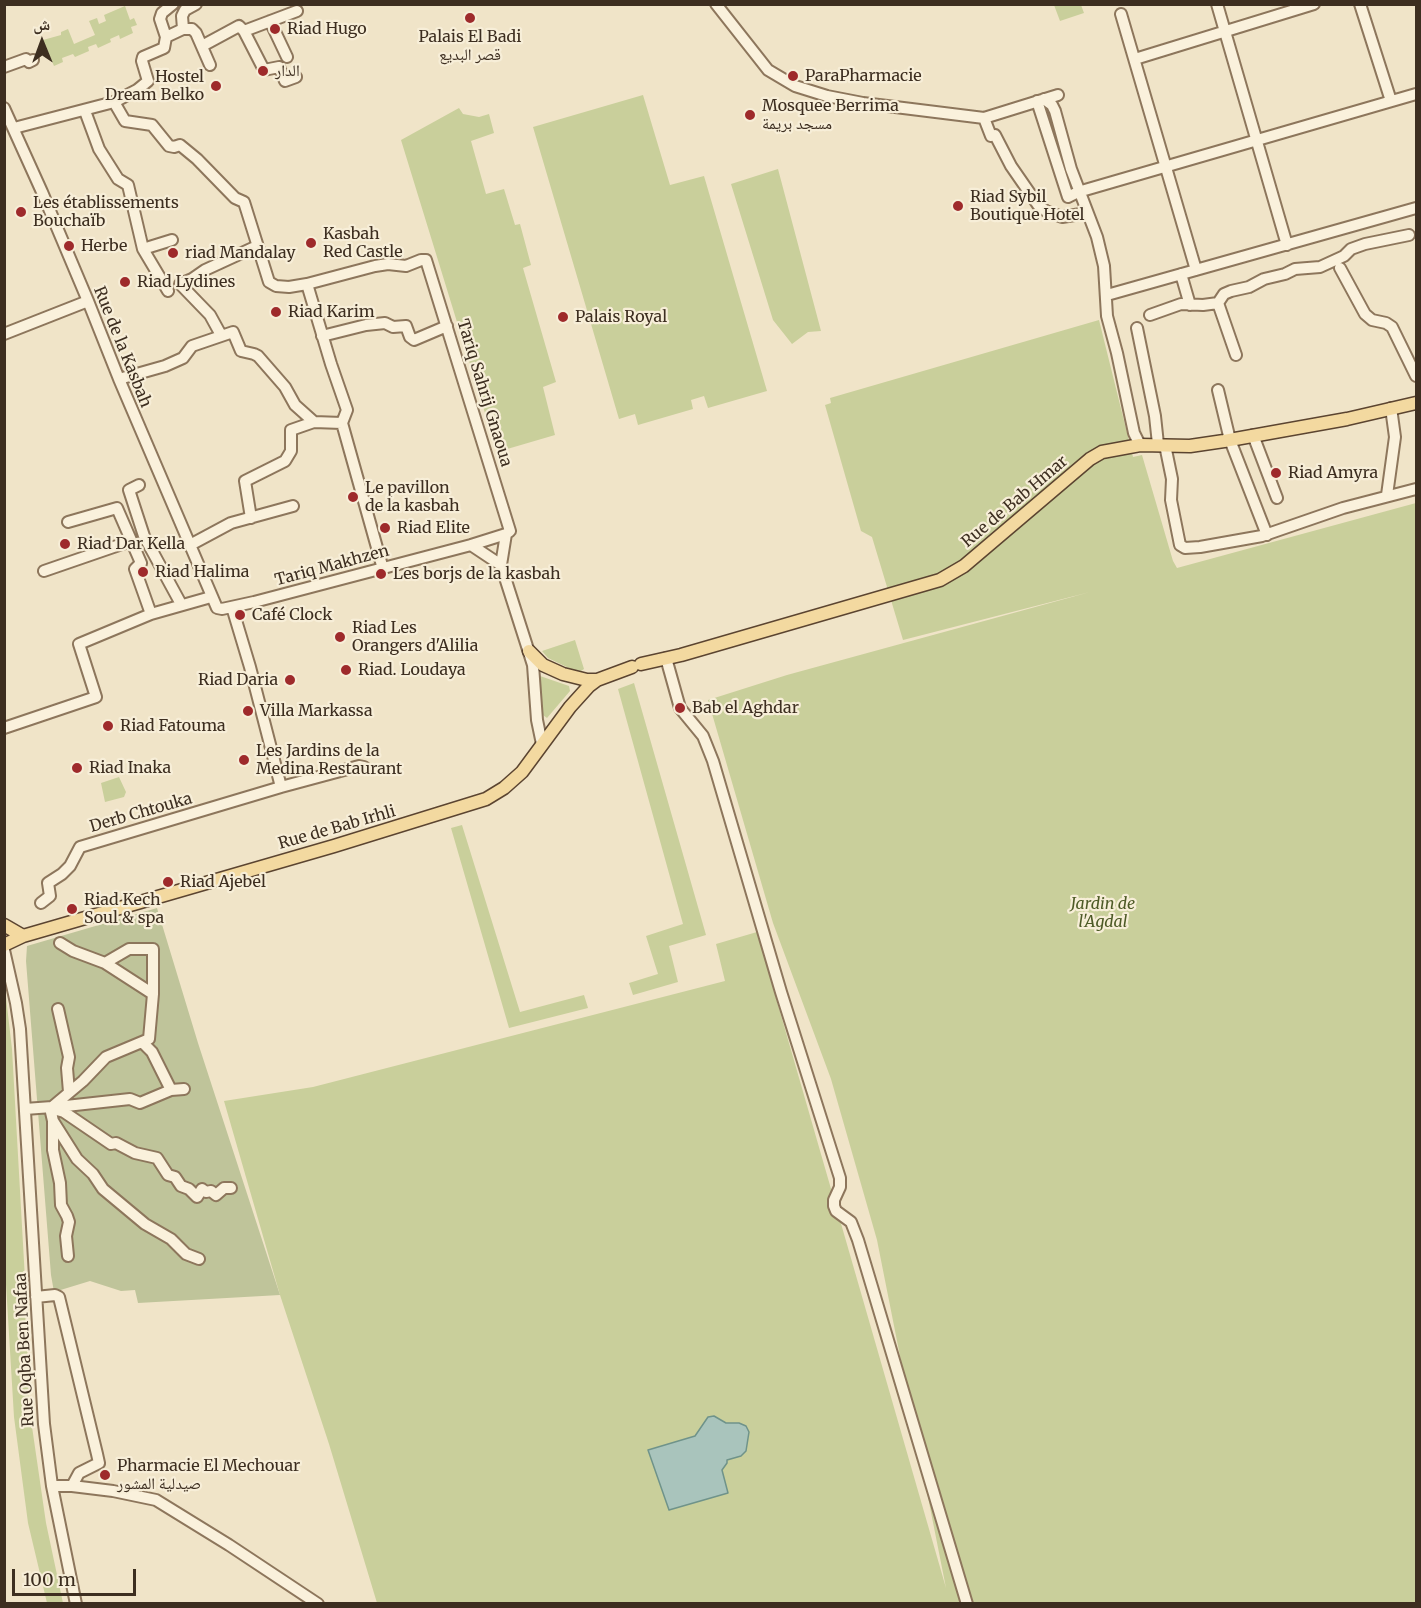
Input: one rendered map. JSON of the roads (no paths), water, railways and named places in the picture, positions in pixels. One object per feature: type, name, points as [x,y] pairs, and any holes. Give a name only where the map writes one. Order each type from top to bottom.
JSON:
[{"type":"main road","name":"Rue de Bab Hmar","points":[[636,665],[881,599],[940,580],[964,566],[1090,459],[1102,452],[1140,445],[1190,446],[1230,440],[1416,404]]},
{"type":"main road","points":[[529,651],[543,665],[562,674],[586,680],[597,680]]},
{"type":"main road","name":"Rue de Bab Irhli","points":[[4,948],[22,936],[486,799],[504,788],[522,772],[582,693],[597,680],[636,665]]},
{"type":"main road","points":[[4,925],[22,936]]},
{"type":"street","points":[[14,128],[114,102],[148,81],[143,57],[164,48],[166,37],[160,19],[162,13],[173,4]]},
{"type":"street","points":[[196,4],[185,10],[183,16],[188,29],[202,46],[210,65]]},
{"type":"street","points":[[717,4],[768,70],[795,86],[863,103],[984,118],[1059,95]]},
{"type":"street","points":[[1217,4],[1287,245]]},
{"type":"street","points":[[1360,4],[1391,101]]},
{"type":"street","points":[[1135,59],[1306,6]]},
{"type":"street","points":[[244,30],[297,11]]},
{"type":"street","points":[[1121,14],[1196,270]]},
{"type":"street","points":[[270,21],[287,57]]},
{"type":"street","points":[[202,46],[240,26],[264,70],[279,67],[285,81],[296,77]]},
{"type":"street","points":[[166,37],[188,29]]},
{"type":"street","points":[[4,67],[26,59],[29,62],[33,60]]},
{"type":"street","points":[[1041,100],[1067,196],[1416,94]]},
{"type":"street","points":[[1041,100],[1052,105],[1055,111],[1078,192],[1097,237],[1107,295],[1107,316],[1118,353],[1134,433],[1140,445]]},
{"type":"street","points":[[114,102],[124,121],[152,125],[169,146],[180,145],[235,198],[244,202],[269,282],[282,287],[308,284],[322,336],[347,410],[342,423],[383,569]]},
{"type":"street","name":"Rue de la Kasbah","points":[[4,108],[88,301],[211,597]]},
{"type":"street","points":[[85,111],[99,149],[118,179],[128,185],[143,249],[168,291]]},
{"type":"street","points":[[984,118],[991,136],[995,135],[1011,166],[1038,205],[1062,217],[1087,213]]},
{"type":"street","points":[[1107,295],[1416,208]]},
{"type":"street","points":[[1218,303],[1224,294],[1249,287],[1264,279],[1295,269],[1320,267],[1344,256],[1351,249],[1409,235]]},
{"type":"street","points":[[143,249],[172,240]]},
{"type":"street","points":[[221,335],[210,315],[180,284],[257,246]]},
{"type":"street","name":"Tariq Sahrij Gnaoua","points":[[308,284],[375,266],[388,264],[406,266],[426,260],[510,531],[506,534]]},
{"type":"street","points":[[1340,268],[1365,314],[1371,320],[1386,323],[1392,327],[1416,376]]},
{"type":"street","points":[[1181,274],[1190,305]]},
{"type":"street","points":[[4,334],[88,301]]},
{"type":"street","points":[[1150,315],[1174,305],[1218,303]]},
{"type":"street","points":[[1218,303],[1236,354]]},
{"type":"street","points":[[322,336],[385,322],[393,327],[406,326],[410,337],[414,340],[447,326]]},
{"type":"street","points":[[1137,328],[1161,444],[1172,479],[1171,500],[1180,546],[1200,547],[1267,535],[1387,495],[1416,489]]},
{"type":"street","points":[[119,379],[165,366],[183,358],[192,346],[233,333],[241,351],[258,356],[285,387],[295,405],[314,422]]},
{"type":"street","points":[[1218,390],[1230,440],[1267,535]]},
{"type":"street","points":[[1387,495],[1395,437],[1391,408]]},
{"type":"street","points":[[251,518],[245,481],[285,461],[291,452],[291,430],[314,422],[342,423]]},
{"type":"street","points":[[1253,435],[1277,498]]},
{"type":"street","points":[[139,485],[129,490],[144,536],[181,604]]},
{"type":"street","points":[[190,545],[226,525],[293,506]]},
{"type":"street","points":[[68,522],[117,508],[141,562],[135,569],[151,614]]},
{"type":"street","points":[[506,534],[501,565],[529,651],[542,744]]},
{"type":"street","name":"Tariq Makhzen","points":[[232,608],[506,534]]},
{"type":"street","points":[[44,571],[131,541]]},
{"type":"street","points":[[471,545],[501,565]]},
{"type":"street","points":[[4,728],[96,697],[79,644],[151,614],[211,597],[217,608],[232,608],[282,787]]},
{"type":"street","points":[[666,658],[680,708],[703,736],[713,761],[788,1014],[840,1178],[840,1187],[834,1200],[834,1206],[836,1211],[851,1222],[858,1240],[967,1604]]},
{"type":"street","name":"Derb Chtouka","points":[[41,903],[50,896],[48,883],[63,874],[80,847],[282,787],[359,766],[364,767]]},
{"type":"street","points":[[60,943],[73,951],[105,963],[153,994]]},
{"type":"street","name":"Rue Oqba Ben Nafaa","points":[[4,948],[16,1003],[25,1109],[44,1424],[52,1486],[76,1604]]},
{"type":"street","points":[[51,1108],[84,1081],[106,1057],[149,1039],[153,994],[153,950],[129,949],[105,963]]},
{"type":"street","points":[[58,1009],[69,1057],[67,1068],[69,1092]]},
{"type":"street","points":[[143,1043],[152,1052],[171,1090]]},
{"type":"street","points":[[25,1109],[130,1099],[140,1103],[171,1090],[184,1089]]},
{"type":"street","points":[[51,1108],[53,1150],[60,1183],[61,1205],[69,1222],[66,1236],[68,1256]]},
{"type":"street","points":[[51,1108],[64,1112],[111,1144],[116,1143],[135,1153],[157,1158],[168,1174],[175,1177],[181,1186],[189,1189],[197,1197],[202,1189],[216,1195],[224,1188],[231,1188]]},
{"type":"street","points":[[53,1121],[77,1159],[93,1174],[103,1189],[146,1224],[171,1239],[186,1254],[199,1259]]},
{"type":"street","points":[[36,1297],[55,1295],[59,1297],[99,1463],[79,1473],[72,1486]]},
{"type":"street","points":[[52,1486],[72,1486],[156,1500],[200,1526],[318,1604]]},
{"type":"water","points":[[714,1416],[726,1423],[739,1423],[746,1426],[749,1432],[746,1451],[741,1456],[727,1460],[722,1470],[728,1493],[669,1510],[648,1450],[695,1436],[708,1417]]},
{"type":"place","name":"Palais El Badi قصر البديع","points":[[470,18]]},
{"type":"place","name":"Riad Hugo","points":[[275,29]]},
{"type":"place","name":"الدار","points":[[263,71]]},
{"type":"place","name":"ParaPharmacie","points":[[793,76]]},
{"type":"place","name":"Hostel Dream Belko","points":[[216,86]]},
{"type":"place","name":"Mosquee Berrima مسجد بريمة","points":[[750,115]]},
{"type":"place","name":"Riad Sybil Boutique Hotel","points":[[958,206]]},
{"type":"place","name":"Les établissements Bouchaïb","points":[[21,212]]},
{"type":"place","name":"Kasbah Red Castle","points":[[311,243]]},
{"type":"place","name":"Herbe","points":[[69,246]]},
{"type":"place","name":"riad Mandalay","points":[[173,253]]},
{"type":"place","name":"Riad Lydines","points":[[125,282]]},
{"type":"place","name":"Riad Karim","points":[[276,312]]},
{"type":"place","name":"Palais Royal","points":[[563,317]]},
{"type":"place","name":"Riad Amyra","points":[[1276,473]]},
{"type":"place","name":"Le pavillon de la kasbah","points":[[353,497]]},
{"type":"place","name":"Riad Elite","points":[[385,528]]},
{"type":"place","name":"Riad Dar Kella","points":[[65,544]]},
{"type":"place","name":"Riad Halima","points":[[143,572]]},
{"type":"place","name":"Les borjs de la kasbah","points":[[381,574]]},
{"type":"place","name":"Café Clock","points":[[240,615]]},
{"type":"place","name":"Riad Les Orangers d'Alilia","points":[[340,637]]},
{"type":"place","name":"Riad. Loudaya","points":[[346,670]]},
{"type":"place","name":"Riad Daria","points":[[290,680]]},
{"type":"place","name":"Bab el Aghdar","points":[[680,708]]},
{"type":"place","name":"Villa Markassa","points":[[248,711]]},
{"type":"place","name":"Riad Fatouma","points":[[108,726]]},
{"type":"place","name":"Les Jardins de la Medina Restaurant","points":[[244,760]]},
{"type":"place","name":"Riad Inaka","points":[[77,768]]},
{"type":"place","name":"Riad Ajebel","points":[[168,882]]},
{"type":"place","name":"Riad Kech Soul & spa","points":[[72,909]]},
{"type":"place","name":"Pharmacie El Mechouar صيدلية المشور","points":[[105,1475]]},
{"type":"park label","name":"Jardin de l'Agdal","points":[[1103,913]]}]
